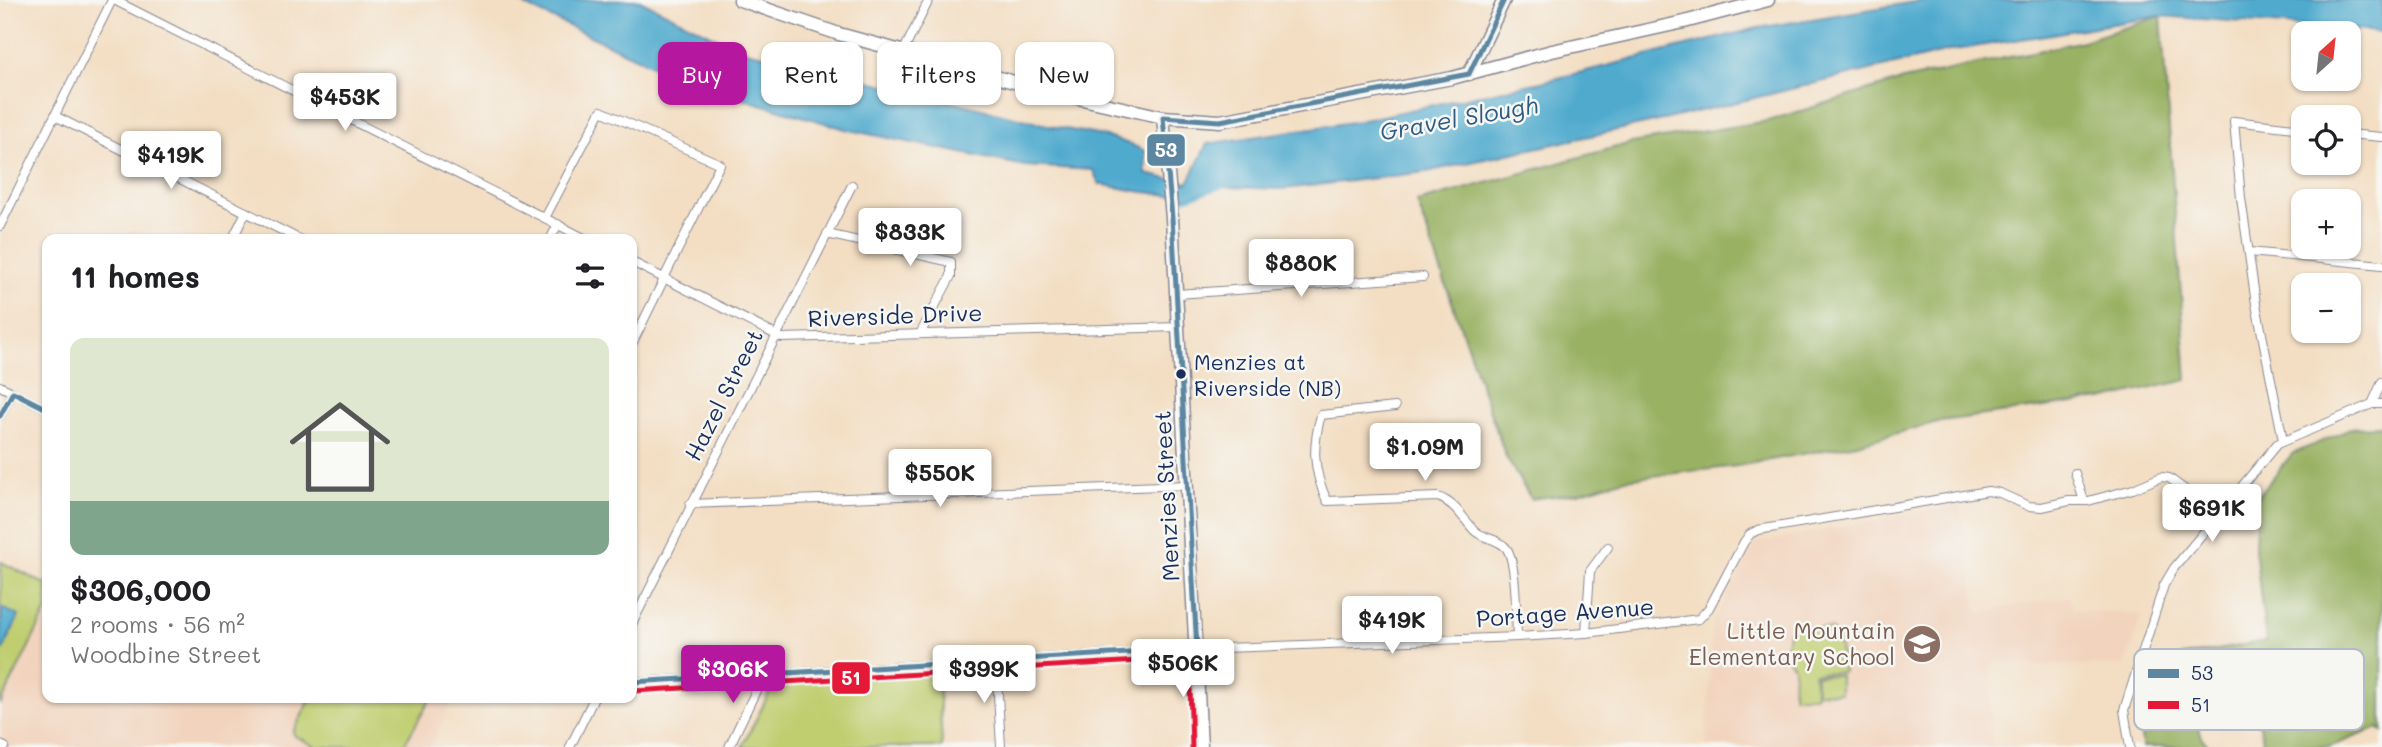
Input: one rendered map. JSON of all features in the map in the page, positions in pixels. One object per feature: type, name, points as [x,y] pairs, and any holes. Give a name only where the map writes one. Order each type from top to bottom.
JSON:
[{"type":"street","points":[[0,226],[113,0],[576,234]]},
{"type":"street","points":[[740,0],[877,45]]},
{"type":"street","points":[[908,42],[929,0]]},
{"type":"street","points":[[1469,74],[1504,0]]},
{"type":"street","points":[[1001,78],[1163,117],[1220,121],[1469,74],[1552,51],[1684,22],[1768,0]]},
{"type":"street","points":[[545,218],[601,111],[720,164],[637,334]]},
{"type":"street","points":[[55,116],[289,234]]},
{"type":"street","name":"Menzies Street","points":[[1163,117],[1179,327],[1201,747]]},
{"type":"street","points":[[2283,440],[2256,303],[2234,121],[2291,128]]},
{"type":"street","points":[[2361,135],[2382,137]]},
{"type":"street","name":"Hazel Street","points":[[637,614],[852,185]]},
{"type":"street","points":[[235,234],[246,212]]},
{"type":"street","points":[[553,234],[558,225]]},
{"type":"street","points":[[827,234],[951,262],[951,276],[920,334]]},
{"type":"street","points":[[2249,252],[2382,265]]},
{"type":"street","name":"Riverside Drive","points":[[637,265],[782,338],[1179,327]]},
{"type":"street","points":[[1177,294],[1423,276]]},
{"type":"street","points":[[2372,404],[2382,382]]},
{"type":"street","points":[[0,386],[42,406]]},
{"type":"street","points":[[0,416],[13,392]]},
{"type":"street","points":[[2144,649],[2164,585],[2174,568],[2283,440],[2372,404],[2382,404]]},
{"type":"street","points":[[1395,407],[1321,415],[1314,438],[1315,458],[1318,481],[1327,500],[1447,500],[1477,534],[1493,539],[1507,549],[1513,573],[1517,638]]},
{"type":"street","points":[[2075,473],[2084,501]]},
{"type":"street","name":"Portage Avenue","points":[[637,682],[1197,649],[1517,638],[1586,633],[1699,619],[1709,608],[1744,542],[1750,534],[1758,530],[1988,491],[2035,507],[2084,501],[2133,489],[2161,477],[2168,478],[2218,514]]},
{"type":"street","points":[[690,504],[1188,485]]},
{"type":"street","points":[[1586,633],[1590,571],[1608,547]]},
{"type":"street","points":[[996,660],[1001,747]]},
{"type":"street","points":[[729,747],[763,676]]},
{"type":"street","points":[[2130,747],[2124,710],[2134,679]]},
{"type":"street","points":[[570,747],[592,703]]},
{"type":"shaded area","name":"Little Mountain Elementary School","points":[[1960,505],[1978,613],[2069,596],[2073,609],[2142,615],[2125,666],[1992,664],[1991,747],[1706,747],[1712,624],[1756,543]]},
{"type":"shaded area","points":[[42,620],[42,703],[451,703],[431,747],[0,747],[0,705]]},
{"type":"green space","points":[[2161,16],[2187,380],[2109,398],[1941,421],[1857,444],[1737,466],[1625,479],[1578,493],[1531,499],[1506,457],[1417,202],[1631,143],[1768,121],[1899,81],[2083,41]]},
{"type":"green space","points":[[2382,426],[2382,732],[2378,728],[2329,747],[2264,747],[2261,730],[2364,730],[2364,649],[2223,649],[2266,641],[2255,549],[2257,497],[2292,454],[2355,427]]},
{"type":"green space","points":[[1,562],[42,582],[42,620],[0,705]]},
{"type":"green space","points":[[1797,627],[1831,629],[1839,637],[1843,672],[1814,673],[1815,696],[1793,696],[1794,666],[1785,655],[1788,632]]},
{"type":"green space","points":[[938,668],[942,747],[742,747],[775,682]]},
{"type":"green space","points":[[1816,675],[1840,675],[1840,693],[1816,692]]},
{"type":"green space","points":[[308,703],[428,703],[403,747],[316,747],[295,736],[293,732]]},
{"type":"green space","points":[[2140,730],[2200,730],[2209,747],[2143,747]]},
{"type":"water","points":[[513,0],[640,0],[725,42],[658,42],[658,68]]},
{"type":"water","points":[[1926,0],[2382,0],[2382,32],[2361,30],[2361,21],[2291,21],[2291,25],[2160,16],[1949,51],[1663,120],[1426,172],[1284,189],[1222,187],[1189,197],[1143,192],[1099,184],[1093,170],[1025,166],[849,130],[763,105],[863,105],[863,80],[877,83],[877,105],[966,105],[1101,136],[1145,151],[1146,174],[1188,183],[1207,144],[1359,121],[1550,80],[1758,28]]},
{"type":"water","points":[[747,51],[761,54],[761,104],[747,100]]},
{"type":"water","points":[[2,608],[19,616],[3,650],[0,649]]},
{"type":"waterway","name":"Gravel Slough","points":[[1176,197],[1184,200],[1226,186]]},
{"type":"transit line","name":"53","points":[[637,682],[1197,649],[1172,218],[1163,117],[1220,121],[1469,74],[1504,0]]},
{"type":"transit line","name":"53","points":[[0,416],[13,392],[42,406]]},
{"type":"transit line","name":"51","points":[[637,691],[1189,658],[1192,747]]},
{"type":"place","name":"Menzies at Riverside (NB)","points":[[1181,374]]},
{"type":"place","name":"Little Mountain Elementary School","points":[[1922,644]]}]
